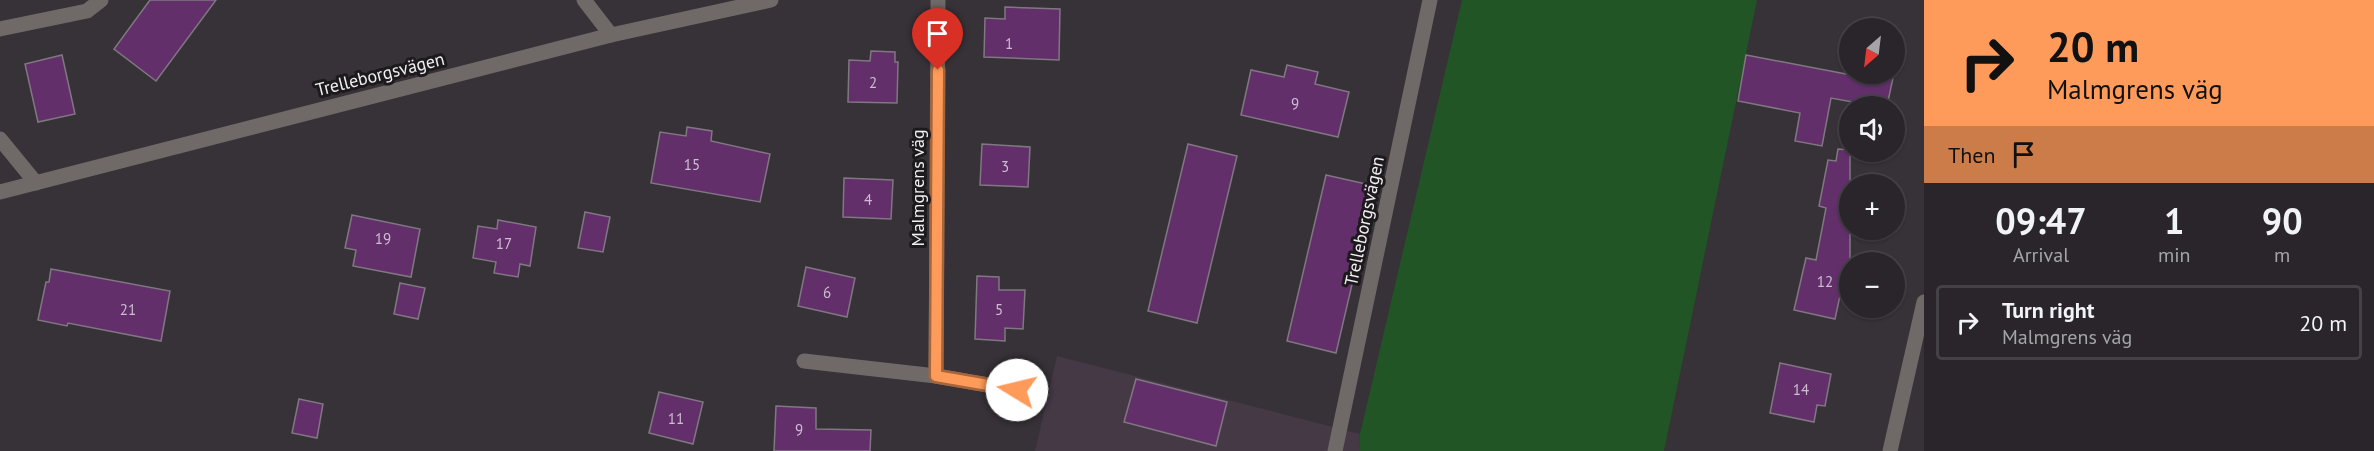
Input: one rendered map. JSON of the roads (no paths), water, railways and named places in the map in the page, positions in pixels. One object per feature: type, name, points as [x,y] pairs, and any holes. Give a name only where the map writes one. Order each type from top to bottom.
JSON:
[{"type":"street","points":[[0,29],[87,11],[101,0]]},
{"type":"street","points":[[584,0],[611,35]]},
{"type":"street","name":"Trelleborgsvägen","points":[[0,192],[611,35],[771,0]]},
{"type":"street","name":"Malmgrens väg","points":[[936,376],[938,0]]},
{"type":"street","name":"Trelleborgsvägen","points":[[1335,451],[1430,0]]},
{"type":"street","points":[[0,139],[36,183]]},
{"type":"street","points":[[1890,451],[1924,302]]},
{"type":"street","points":[[804,361],[936,376],[1017,390]]}]
